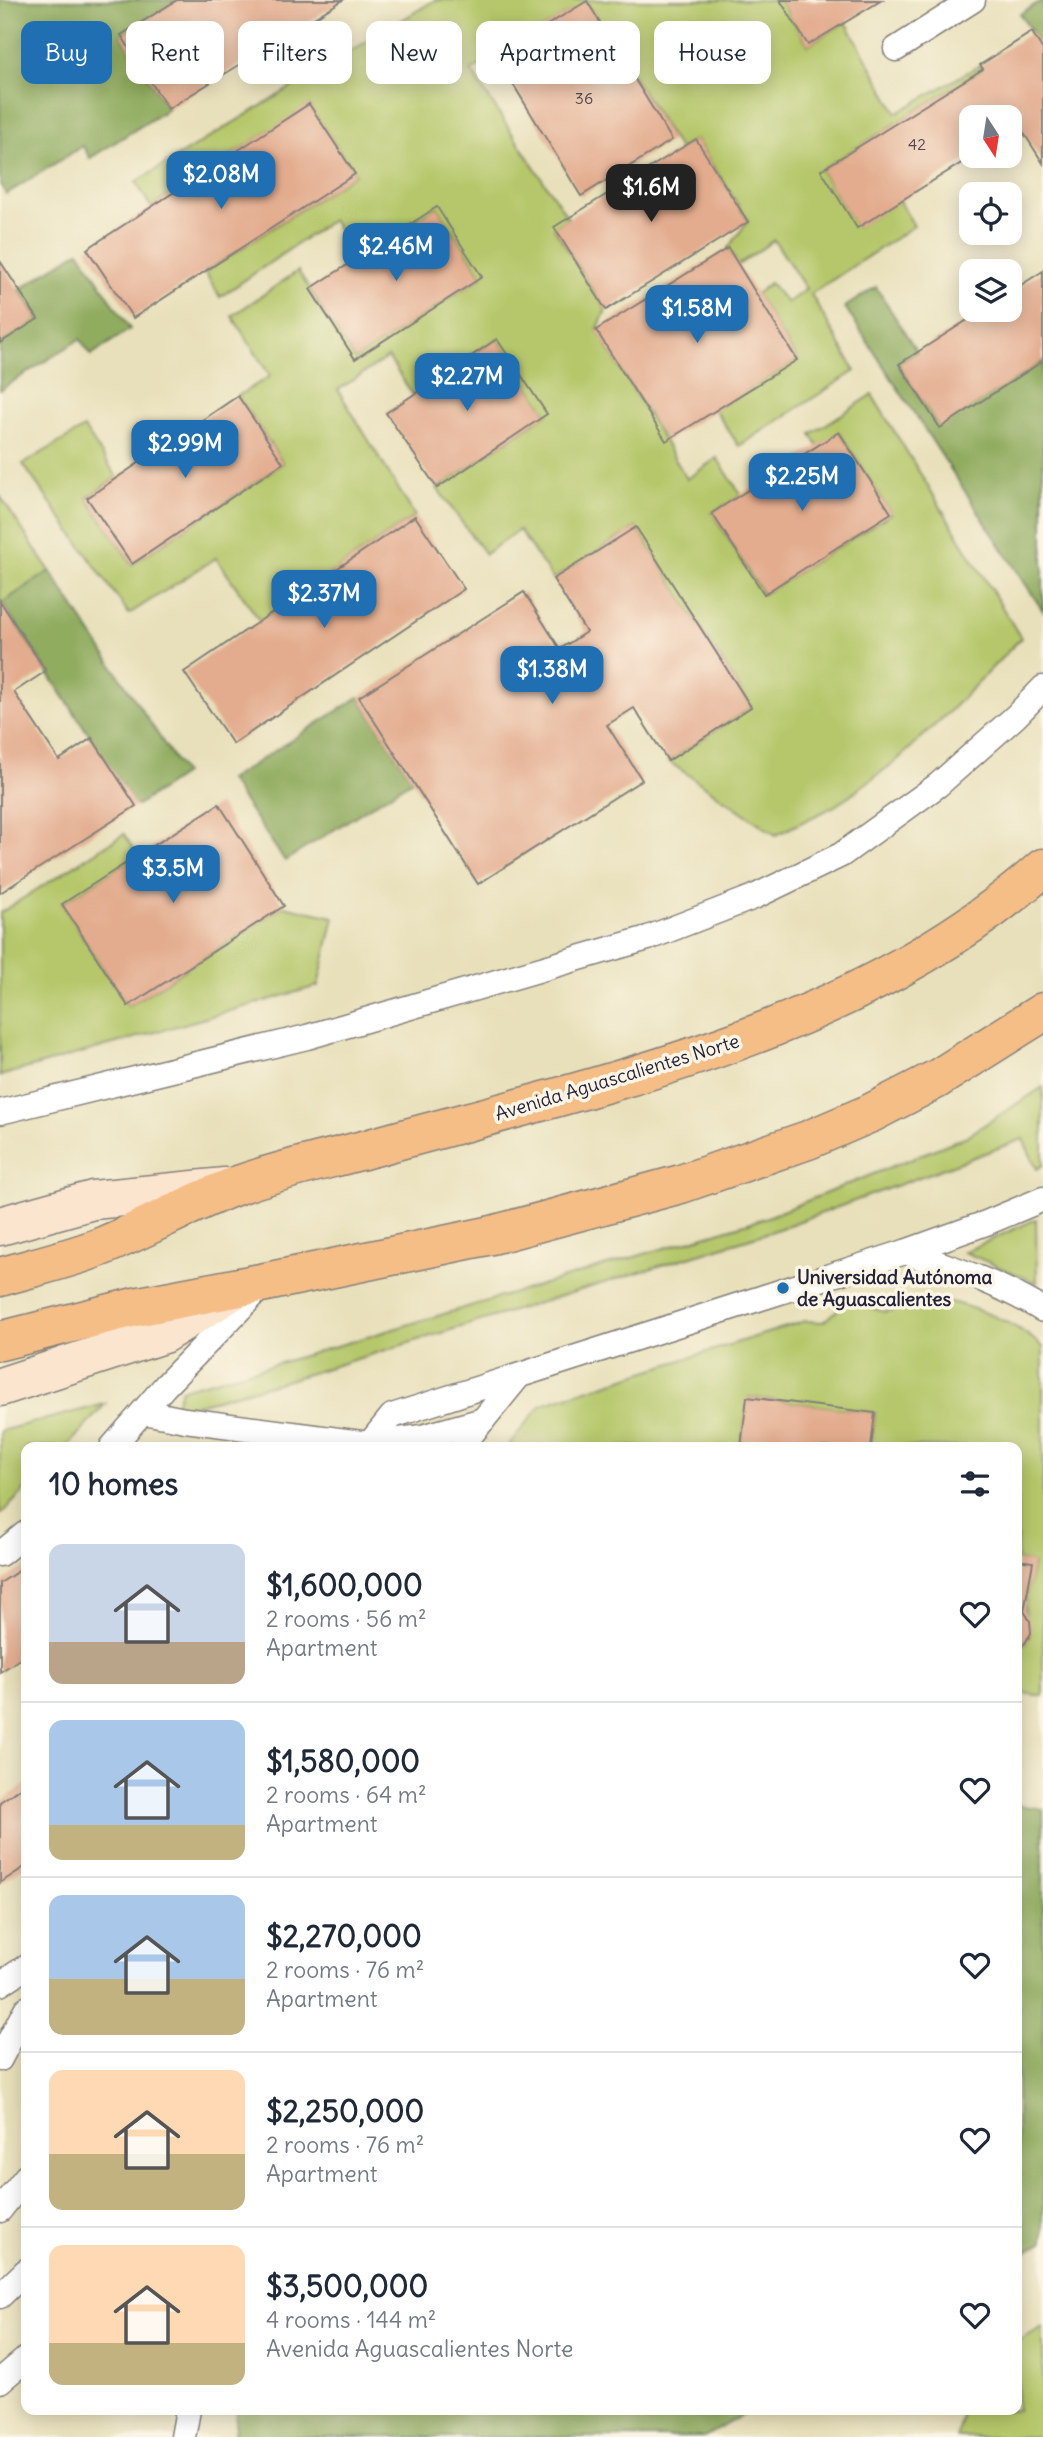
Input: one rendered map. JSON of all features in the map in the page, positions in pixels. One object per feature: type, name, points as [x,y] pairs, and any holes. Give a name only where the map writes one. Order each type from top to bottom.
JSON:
[{"type":"main road","name":"Avenida Aguascalientes Norte","points":[[0,1277],[101,1247],[237,1185],[650,1071],[826,1007],[904,965],[989,911],[1043,867]]},
{"type":"main road","points":[[0,1342],[135,1307],[492,1235],[681,1184],[808,1140],[870,1113],[937,1079],[1043,1012]]},
{"type":"street","name":"Avenida Aguascalientes Norte","points":[[0,1226],[93,1200],[237,1185]]},
{"type":"street","points":[[0,1387],[163,1334],[252,1285]]},
{"type":"lane","points":[[896,50],[972,0]]},
{"type":"lane","points":[[0,1112],[307,1037],[648,938],[754,897],[841,855],[938,785],[1016,716],[1043,688]]},
{"type":"lane","points":[[371,1442],[392,1416],[905,1252],[1043,1199]]},
{"type":"lane","points":[[905,1252],[971,1273],[1012,1291],[1043,1310]]},
{"type":"lane","points":[[117,1442],[252,1285]]},
{"type":"lane","points":[[465,1442],[519,1377]]},
{"type":"lane","points":[[144,1412],[340,1442]]},
{"type":"lane","points":[[392,1442],[422,1437],[484,1420]]},
{"type":"lane","points":[[0,1554],[21,1537]]},
{"type":"lane","points":[[0,1984],[21,1969]]},
{"type":"lane","points":[[0,2059],[21,2019]]},
{"type":"lane","points":[[0,2210],[21,2183]]},
{"type":"lane","points":[[0,2296],[21,2276]]},
{"type":"lane","points":[[183,2437],[187,2415]]},
{"type":"green space","points":[[0,0],[177,0],[143,21],[126,21],[126,32],[121,35],[126,43],[126,84],[152,84],[168,109],[90,158],[83,146],[6,194],[0,184]]},
{"type":"green space","points":[[435,0],[780,0],[808,45],[846,22],[897,113],[980,65],[983,69],[821,170],[857,227],[899,201],[914,226],[811,294],[855,371],[739,446],[715,410],[797,360],[756,294],[770,283],[787,303],[806,289],[774,240],[738,265],[728,248],[748,221],[696,139],[679,149],[638,84],[640,21],[599,21],[587,2],[555,21],[476,21],[476,68],[471,71],[476,84],[480,84],[568,218],[554,228],[606,310],[597,330],[687,479],[717,458],[741,495],[712,513],[763,594],[891,514],[840,433],[818,446],[811,434],[872,395],[1021,638],[948,713],[895,762],[835,806],[776,835],[668,761],[751,707],[636,527],[553,579],[519,530],[485,554],[437,488],[547,414],[497,339],[413,395],[388,357],[338,390],[415,516],[260,621],[216,558],[129,614],[23,464],[84,428],[117,477],[87,498],[132,564],[283,463],[238,396],[270,376],[232,316],[298,271],[355,359],[482,277],[437,207],[358,257],[332,220],[220,297],[205,272],[355,174],[309,105],[151,207],[136,182],[297,84],[352,84],[352,51],[366,42],[366,84],[462,84],[462,21],[400,21]]},
{"type":"green space","points":[[1043,0],[1043,50],[1020,14]]},
{"type":"green space","points":[[79,251],[130,329],[91,355],[80,339],[0,390],[0,343],[38,318],[19,290]]},
{"type":"green space","points":[[876,287],[917,352],[899,365],[940,427],[1043,361],[1043,611],[845,307]]},
{"type":"green space","points":[[0,496],[50,571],[0,604]]},
{"type":"green space","points":[[50,571],[184,774],[136,806],[2,603]]},
{"type":"green space","points":[[359,697],[412,780],[285,861],[229,780]]},
{"type":"green space","points":[[124,834],[138,856],[62,904],[128,1006],[284,906],[334,917],[318,986],[0,1076],[0,913]]},
{"type":"green space","points":[[1043,1087],[1043,1165],[1037,1169],[1023,1139],[770,1232],[285,1381],[174,1410],[181,1389],[283,1362],[765,1218],[967,1136]]},
{"type":"green space","points":[[1036,1219],[1037,1283],[964,1252]]},
{"type":"green space","points":[[940,1299],[969,1307],[1019,1329],[1043,1347],[1043,1696],[1022,1693],[1022,1646],[1030,1633],[1025,1608],[1033,1563],[1022,1561],[1022,1442],[872,1442],[875,1413],[748,1397],[742,1442],[511,1442],[542,1404],[805,1321],[823,1322],[848,1301],[885,1312]]},
{"type":"green space","points":[[105,1404],[71,1442],[21,1442],[21,1494],[0,1515],[0,1431]]},
{"type":"green space","points":[[1022,1806],[1043,1809],[1043,2242],[1022,2254]]},
{"type":"green space","points":[[1043,2327],[1043,2437],[957,2437],[961,2415],[1022,2415],[1022,2339]]},
{"type":"green space","points":[[237,2415],[742,2415],[704,2437],[235,2437]]},
{"type":"building","points":[[177,0],[343,0],[309,21],[238,21],[238,65],[224,74],[224,21],[143,21]]},
{"type":"building","points":[[780,0],[882,0],[808,45]]},
{"type":"building","points":[[587,1],[599,21],[554,21]]},
{"type":"building","points":[[1032,32],[1043,50],[1043,163],[1022,130],[1022,105],[959,105],[959,164],[857,228],[821,170],[983,69],[980,65]]},
{"type":"building","points":[[152,84],[208,84],[168,109]]},
{"type":"building","points":[[513,84],[638,84],[672,140],[581,196]]},
{"type":"building","points":[[309,104],[355,174],[133,318],[87,249]]},
{"type":"building","points":[[696,139],[748,222],[606,310],[554,227]]},
{"type":"building","points":[[437,207],[482,277],[355,359],[310,289]]},
{"type":"building","points":[[728,248],[797,360],[666,441],[596,330]]},
{"type":"building","points":[[0,261],[38,319],[0,343]]},
{"type":"building","points":[[1043,271],[1043,361],[940,428],[899,364],[964,322],[1022,322],[1022,284]]},
{"type":"building","points":[[497,339],[547,414],[437,488],[386,413]]},
{"type":"building","points":[[238,396],[283,463],[132,564],[87,498]]},
{"type":"building","points":[[839,432],[891,513],[764,594],[712,513]]},
{"type":"building","points":[[415,516],[464,589],[233,744],[184,672]]},
{"type":"building","points":[[636,527],[751,707],[668,761],[634,708],[607,725],[642,780],[478,884],[359,697],[524,592],[560,649],[586,632],[553,579]]},
{"type":"building","points":[[0,601],[46,671],[14,692],[59,760],[92,738],[136,806],[0,893]]},
{"type":"building","points":[[219,804],[284,906],[128,1006],[62,904]]},
{"type":"building","points":[[747,1397],[875,1413],[872,1442],[742,1442]]},
{"type":"building","points":[[1022,1561],[1033,1562],[1024,1611],[1030,1621],[1031,1633],[1022,1645]]},
{"type":"building","points":[[21,1569],[21,1658],[0,1672],[0,1583]]},
{"type":"building","points":[[21,1787],[21,1869],[0,1883],[0,1802]]},
{"type":"place","name":"Universidad Autónoma de Aguascalientes","points":[[783,1288]]}]
